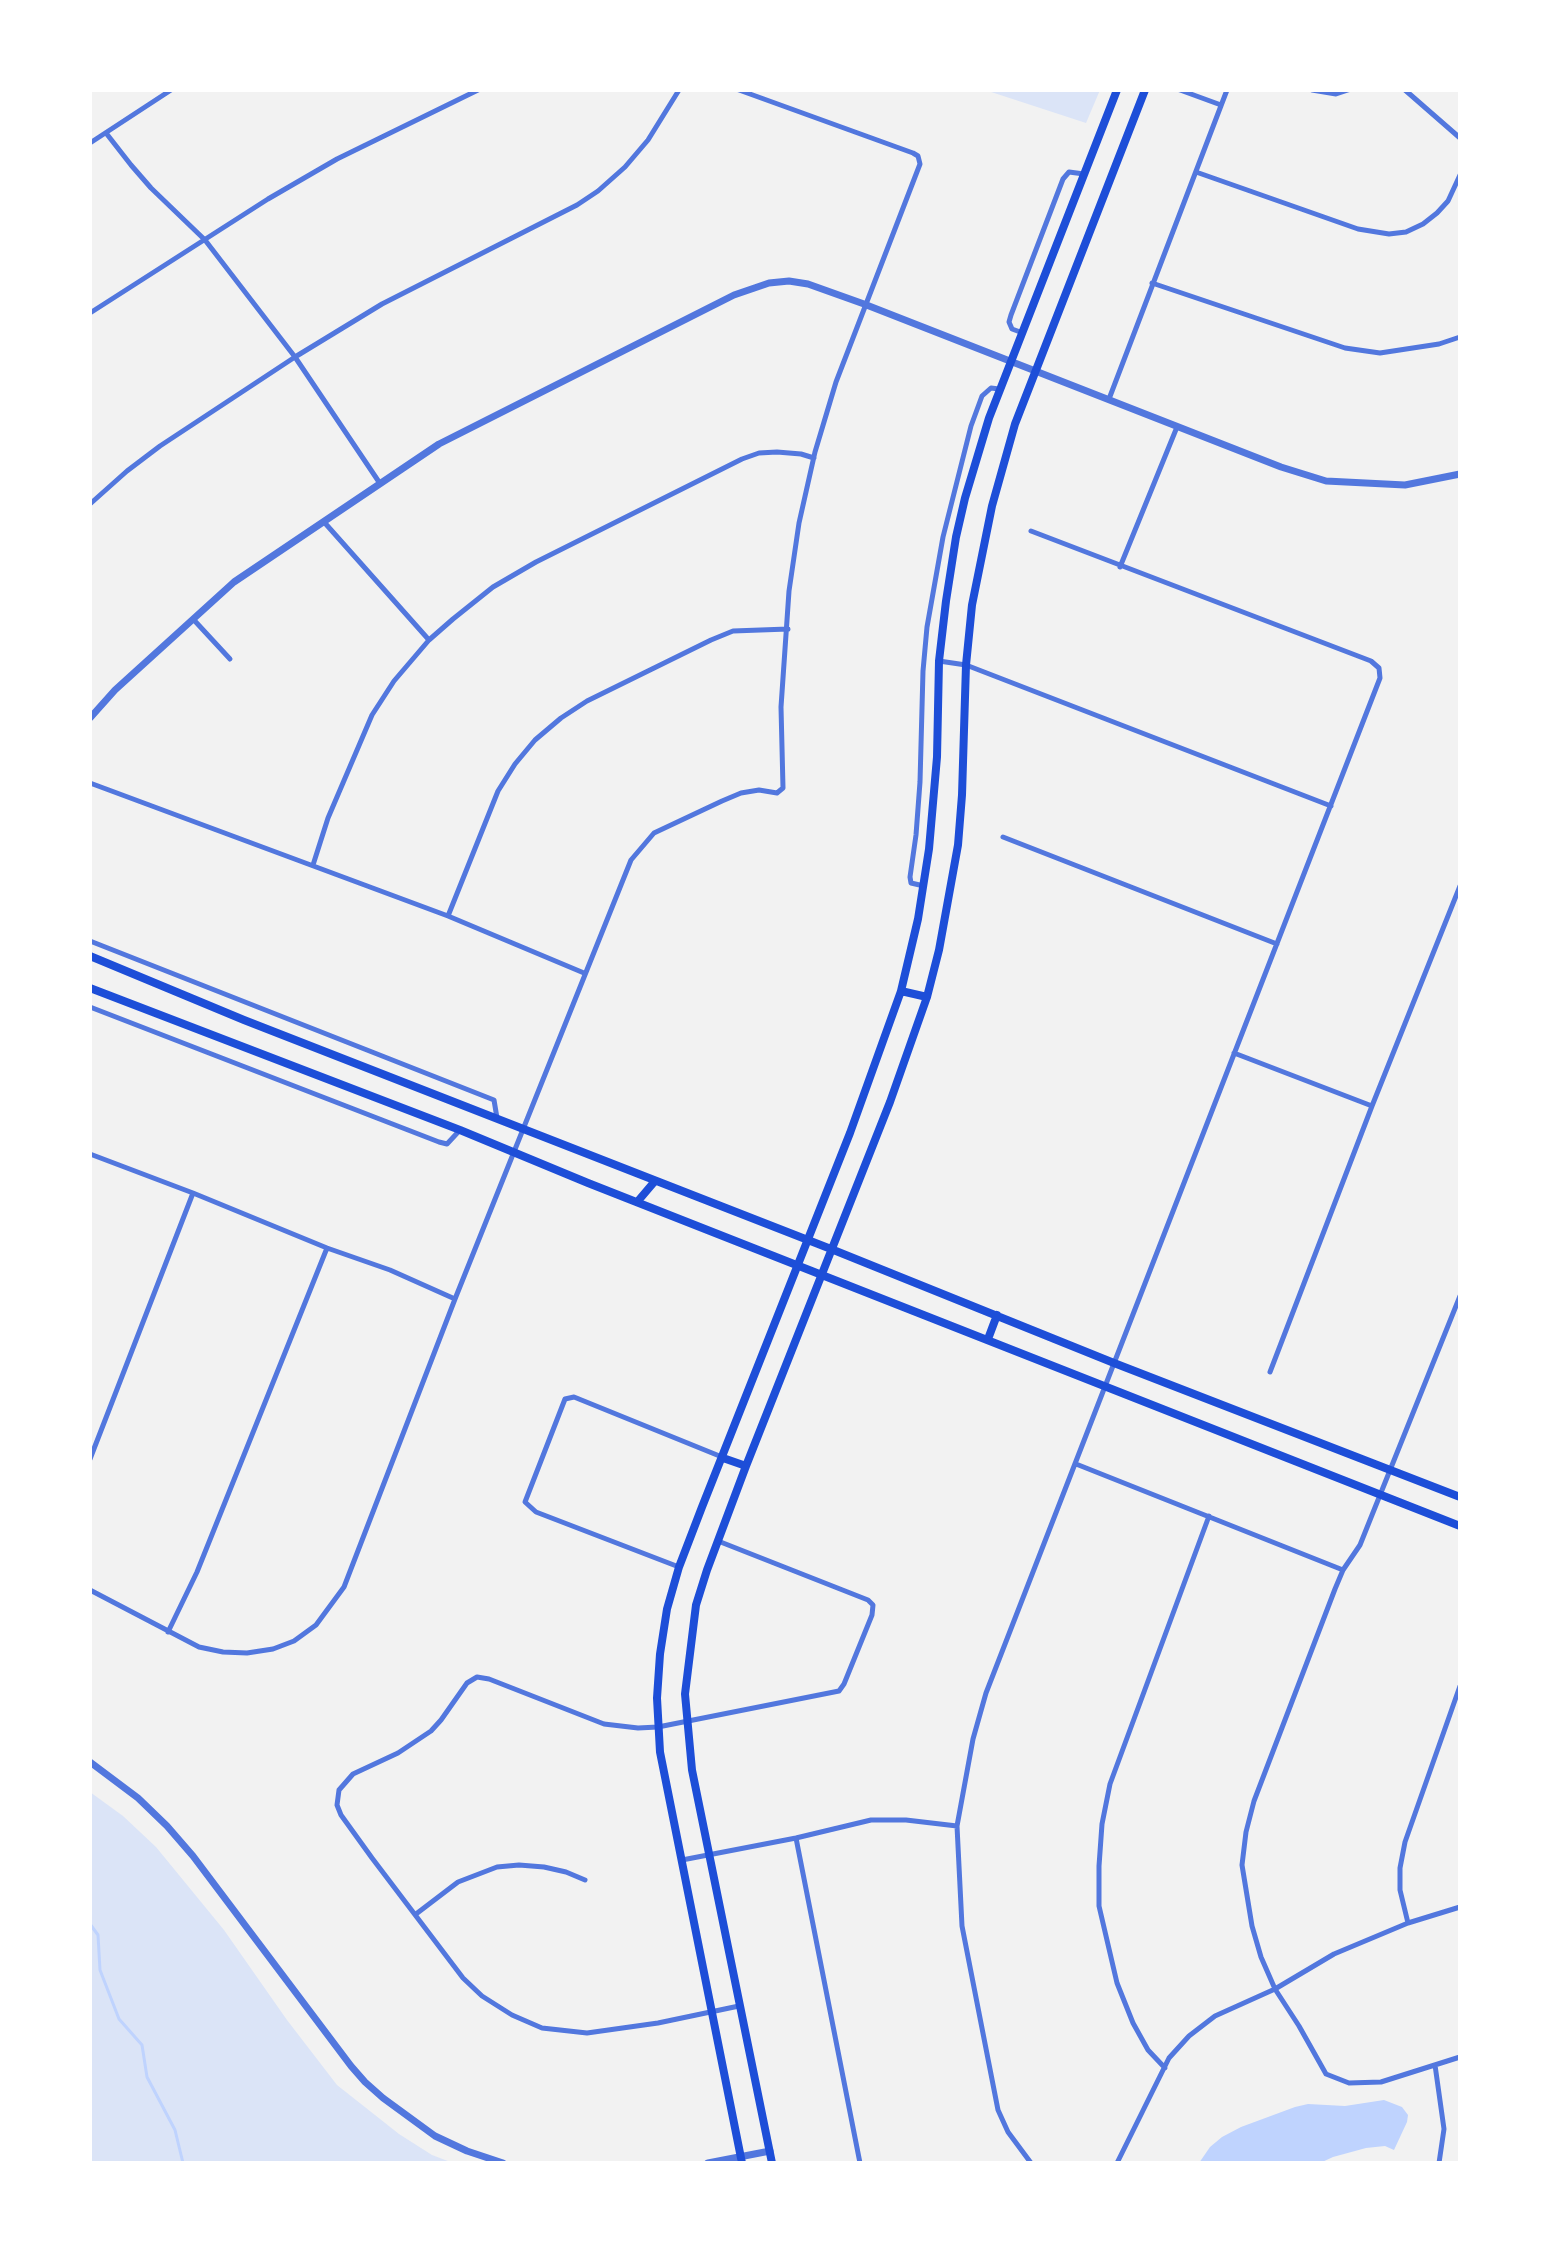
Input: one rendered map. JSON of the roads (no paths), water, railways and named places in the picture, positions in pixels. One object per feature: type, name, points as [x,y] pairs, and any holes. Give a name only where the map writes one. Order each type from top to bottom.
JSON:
[{"type":"main road","points":[[741,2159],[658,1727],[660,1654],[667,1609],[679,1567],[850,1133],[901,991],[924,886],[936,772],[939,661],[956,537],[965,498],[1000,389],[1117,90]]},
{"type":"main road","points":[[772,2163],[692,1770],[686,1721],[687,1666],[694,1619],[707,1570],[890,1102],[927,997],[945,925],[958,845],[966,665],[972,605],[992,506],[1015,424],[1145,90]]},
{"type":"main road","points":[[90,956],[244,1020],[1460,1497]]},
{"type":"main road","points":[[90,988],[460,1130],[1460,1526]]},
{"type":"main road","points":[[901,991],[927,997]]},
{"type":"main road","points":[[638,1201],[650,1180]]},
{"type":"main road","points":[[988,1339],[997,1315]]},
{"type":"main road","points":[[723,1458],[746,1466]]},
{"type":"street","points":[[90,143],[171,90]]},
{"type":"street","points":[[90,313],[268,199],[337,159],[478,90]]},
{"type":"street","points":[[90,504],[160,446],[295,357],[382,304],[577,205],[598,191],[625,167],[648,140],[679,90]]},
{"type":"street","points":[[90,1590],[199,1647],[223,1652],[247,1653],[273,1649],[294,1641],[316,1625],[344,1587],[455,1299],[631,860],[654,833],[741,793],[759,790],[777,793],[783,788],[781,707],[789,591],[799,523],[836,382],[920,164],[918,156],[739,90]]},
{"type":"street","points":[[1180,90],[1221,105]]},
{"type":"street","points":[[1109,399],[1227,90]]},
{"type":"street","points":[[1312,90],[1336,94],[1348,90]]},
{"type":"street","points":[[1405,90],[1460,138]]},
{"type":"street","points":[[106,133],[141,177],[205,240],[295,357],[379,482]]},
{"type":"street","points":[[1023,333],[1012,329],[1009,322],[1059,187],[1069,172],[1085,175]]},
{"type":"street","points":[[1196,172],[1358,229],[1389,234],[1406,232],[1437,213],[1448,201],[1460,175]]},
{"type":"street","points":[[90,718],[115,690],[234,582],[379,482],[439,444],[734,295],[769,283],[789,281],[808,284],[1281,467],[1326,481],[1405,485],[1460,474]]},
{"type":"street","points":[[1152,283],[1345,348],[1380,353],[1439,344],[1460,337]]},
{"type":"street","points":[[924,886],[911,883],[910,877],[920,782],[923,671],[933,588],[971,426],[982,396],[991,388],[1000,389]]},
{"type":"street","points":[[1120,567],[1177,427]]},
{"type":"street","points":[[313,865],[328,818],[372,715],[394,681],[429,640],[493,587],[742,459],[759,453],[777,452],[814,458]]},
{"type":"street","points":[[324,521],[429,640]]},
{"type":"street","points":[[1031,531],[1371,661],[1379,668],[1380,678],[986,1693],[973,1739],[957,1826],[962,1926],[998,2110],[1008,2132],[1031,2163]]},
{"type":"street","points":[[193,619],[230,659]]},
{"type":"street","points":[[448,916],[498,791],[535,740],[561,718],[587,701],[733,631],[788,629]]},
{"type":"street","points":[[939,661],[966,665],[1331,806]]},
{"type":"street","points":[[90,783],[448,916],[584,973]]},
{"type":"street","points":[[1003,837],[1277,944]]},
{"type":"street","points":[[1270,1372],[1460,886]]},
{"type":"street","points":[[90,941],[494,1100],[497,1119]]},
{"type":"street","points":[[90,1007],[439,1142],[447,1144],[460,1130]]},
{"type":"street","points":[[1234,1053],[1372,1106]]},
{"type":"street","points":[[90,1154],[390,1270],[455,1299]]},
{"type":"street","points":[[90,1459],[193,1193]]},
{"type":"street","points":[[168,1632],[197,1572],[327,1248]]},
{"type":"street","points":[[1460,1296],[1360,1545],[1343,1570],[1254,1801],[1242,1865],[1252,1926],[1275,1989],[1326,2074],[1349,2083],[1381,2082],[1460,2057]]},
{"type":"street","points":[[679,1567],[536,1512],[525,1502],[565,1399],[574,1397],[723,1458]]},
{"type":"street","points":[[1076,1464],[1343,1570]]},
{"type":"street","points":[[1165,2068],[1148,2050],[1117,1983],[1099,1906],[1102,1824],[1110,1784],[1209,1516]]},
{"type":"street","points":[[718,1541],[868,1600],[873,1605],[872,1615],[839,1691],[658,1727],[638,1728],[604,1724],[477,1677],[467,1683],[431,1731],[398,1753],[353,1774],[339,1790],[337,1805],[341,1815],[463,1978],[495,2005],[542,2028],[573,2033],[599,2032],[740,2006]]},
{"type":"street","points":[[1408,1923],[1400,1890],[1405,1842],[1460,1686]]},
{"type":"street","points":[[90,1762],[138,1798],[193,1856],[365,2082],[435,2136],[503,2163]]},
{"type":"street","points":[[682,1860],[871,1820],[906,1820],[957,1826]]},
{"type":"street","points":[[796,1838],[860,2163]]},
{"type":"street","points":[[416,1914],[458,1882],[497,1867],[544,1867],[585,1880]]},
{"type":"street","points":[[1117,2163],[1169,2058],[1189,2036],[1215,2016],[1275,1989],[1334,1954],[1408,1923],[1460,1907]]},
{"type":"street","points":[[1435,2065],[1444,2129],[1439,2163]]},
{"type":"street","points":[[708,2163],[770,2151]]},
{"type":"water","points":[[1384,2100],[1402,2107],[1408,2115],[1394,2150],[1385,2146],[1366,2148],[1320,2163],[1199,2163],[1222,2137],[1295,2107],[1308,2104],[1345,2106]]},
{"type":"waterway","points":[[90,1924],[98,1935],[100,1970],[119,2019],[142,2045],[147,2077],[175,2130],[183,2163]]}]
